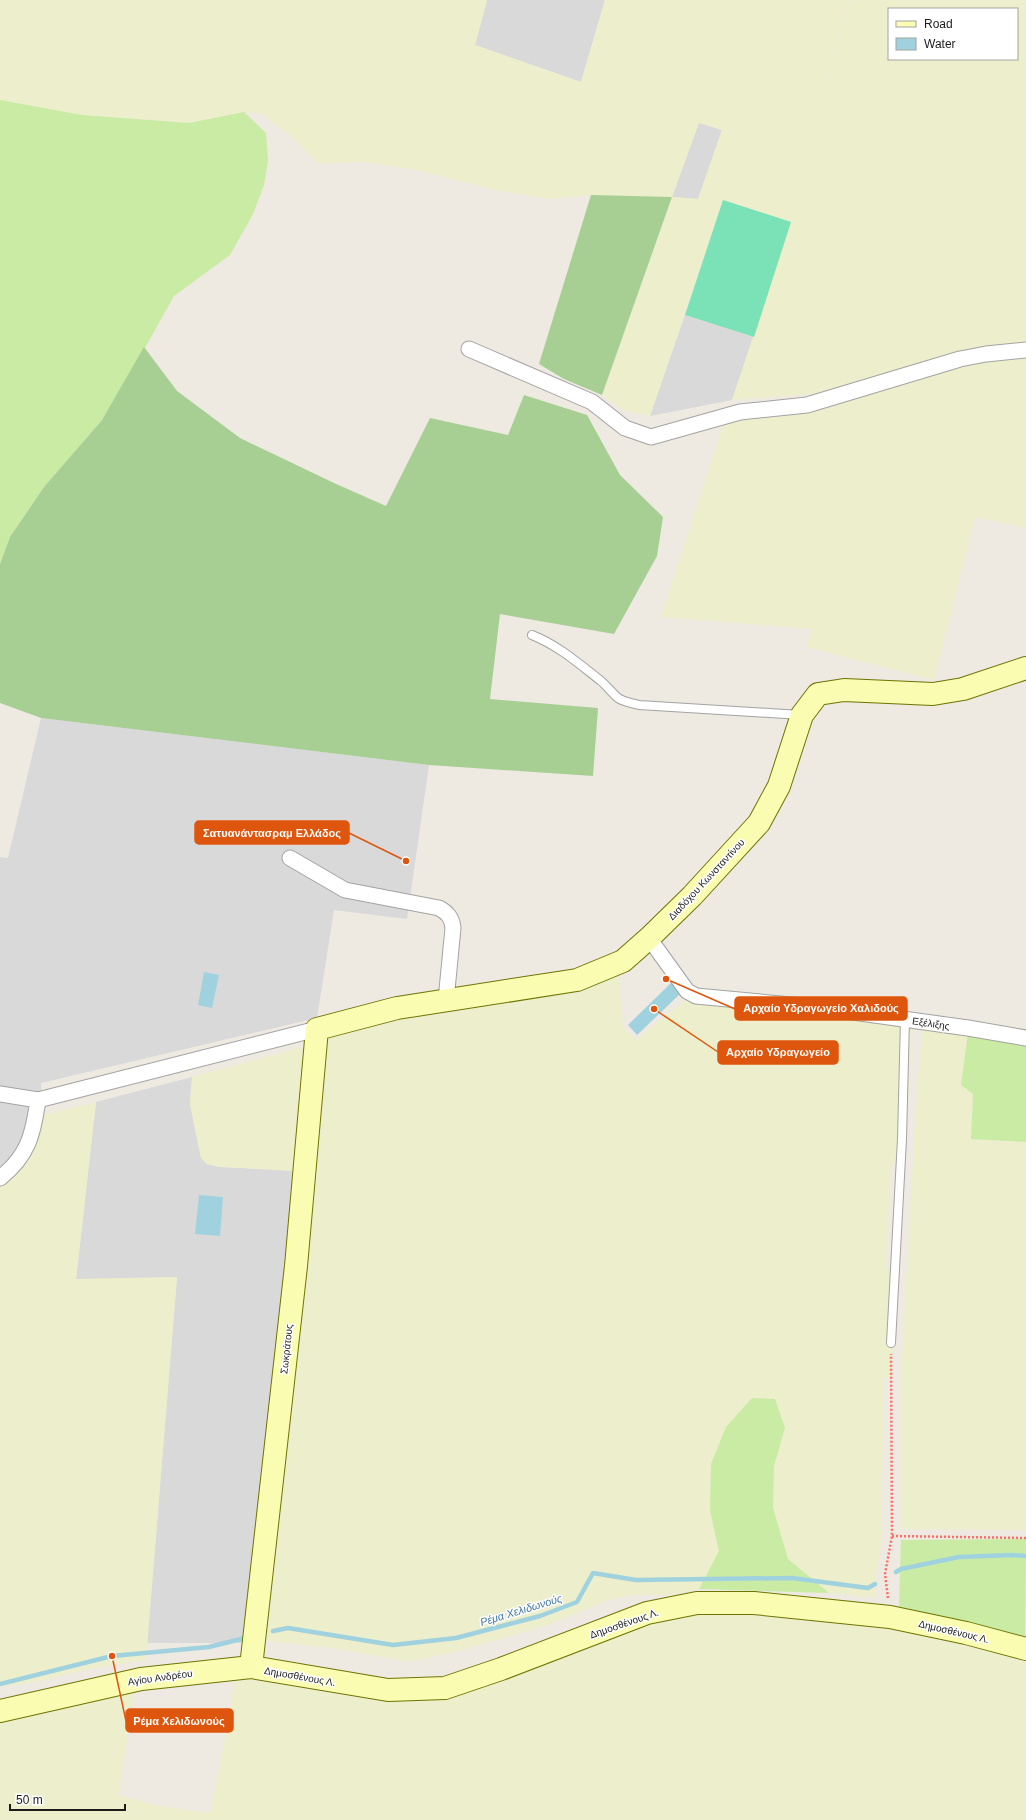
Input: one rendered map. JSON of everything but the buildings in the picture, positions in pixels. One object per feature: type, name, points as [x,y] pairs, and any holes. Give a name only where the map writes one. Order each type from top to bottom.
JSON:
[{"type":"street","points":[[469,348],[592,402],[625,428],[651,437],[740,412],[807,405],[960,359],[986,354],[1026,350]]},
{"type":"street","name":"Διαδόχου Κωνσταντίνου","points":[[317,1029],[398,1008],[577,980],[623,961],[692,896],[759,822],[778,786],[802,715],[818,694],[844,690],[934,694],[962,689],[1026,668]]},
{"type":"street","points":[[290,858],[345,890],[439,908],[448,913],[452,921],[453,928],[446,1000]]},
{"type":"street","name":"Εξέλιξης","points":[[649,938],[686,991],[696,996],[824,1008],[1026,1038]]},
{"type":"street","points":[[0,1094],[38,1100],[317,1029]]},
{"type":"street","name":"Σωκράτους","points":[[251,1667],[296,1266],[317,1029]]},
{"type":"street","points":[[0,1178],[23,1156],[30,1141],[35,1124],[38,1100]]},
{"type":"street","name":"Δημοσθένους Λ.","points":[[251,1667],[388,1690],[445,1688],[501,1669],[647,1613],[697,1603],[754,1603],[890,1617],[966,1633],[1026,1649]]},
{"type":"street","name":"Αγίου Ανδρέου","points":[[0,1711],[141,1679],[251,1667]]},
{"type":"lane","points":[[532,635],[551,643],[564,652],[602,681],[618,698],[627,702],[639,705],[802,715]]},
{"type":"lane","points":[[891,1343],[902,1139],[905,1019]]},
{"type":"path","points":[[890,1617],[885,1574],[892,1536],[891,1343]]},
{"type":"path","points":[[892,1536],[1026,1538]]},
{"type":"shaded area","points":[[487,0],[605,0],[581,82],[475,45]]},
{"type":"shaded area","points":[[699,122],[722,130],[698,199],[672,197]]},
{"type":"shaded area","points":[[685,315],[754,337],[732,400],[650,416]]},
{"type":"shaded area","points":[[41,718],[429,765],[407,919],[334,910],[317,1018],[41,1083],[43,1115],[39,1138],[32,1154],[23,1166],[0,1185],[0,857],[8,858]]},
{"type":"shaded area","points":[[192,1077],[190,1104],[201,1158],[207,1164],[220,1167],[297,1171],[250,1643],[147,1643],[177,1277],[76,1280],[96,1102]]},
{"type":"green space","points":[[0,0],[487,0],[475,45],[581,82],[605,0],[848,0],[812,147],[849,0],[1026,0],[1026,344],[971,351],[898,369],[813,394],[732,400],[791,222],[723,200],[650,416],[624,410],[602,395],[671,198],[591,195],[548,199],[500,191],[417,170],[365,162],[317,163],[287,133],[262,114],[244,112],[189,123],[82,115],[0,100]],"holes":[[[699,123],[722,130],[698,199],[672,197]]]},
{"type":"green space","points":[[0,100],[82,115],[189,123],[244,112],[266,133],[268,161],[264,185],[253,214],[230,255],[174,296],[127,380],[102,420],[44,487],[10,537],[0,564]]},
{"type":"green space","points":[[591,195],[672,197],[602,395],[564,379],[539,364]]},
{"type":"green space","points":[[723,200],[791,222],[754,337],[685,315]]},
{"type":"green space","points":[[144,347],[177,391],[240,438],[386,506],[430,418],[508,435],[524,395],[587,415],[620,475],[663,517],[657,556],[614,634],[500,614],[490,699],[598,708],[593,776],[429,765],[41,718],[0,703],[0,564],[10,537],[44,487],[102,420]]},
{"type":"green space","points":[[1026,355],[1026,528],[975,517],[934,680],[806,647],[812,629],[661,617],[725,419],[961,364]]},
{"type":"green space","points":[[618,971],[623,1027],[636,1040],[684,1001],[699,999],[913,1025],[904,1164],[891,1163],[885,1267],[897,1268],[891,1377],[884,1377],[881,1546],[876,1573],[875,1598],[829,1593],[788,1559],[773,1508],[774,1466],[785,1428],[710,1511],[719,1551],[699,1589],[672,1595],[632,1595],[612,1599],[544,1626],[458,1651],[409,1662],[332,1648],[259,1640],[323,1032]]},
{"type":"green space","points":[[922,1026],[968,1033],[973,1094],[971,1139],[1026,1142],[1026,1530],[902,1529],[901,1377],[914,1138]]},
{"type":"green space","points":[[968,1033],[1026,1042],[1026,1142],[971,1139],[973,1094],[961,1085]]},
{"type":"green space","points":[[309,1045],[297,1171],[220,1167],[207,1164],[201,1158],[190,1104],[192,1077]]},
{"type":"green space","points":[[96,1102],[76,1279],[177,1277],[146,1660],[89,1669],[41,1681],[0,1687],[0,1185],[23,1166],[32,1154],[39,1138],[43,1115]]},
{"type":"green space","points":[[752,1398],[775,1399],[785,1428],[774,1466],[773,1508],[788,1559],[829,1593],[699,1589],[719,1551],[710,1511],[711,1464],[726,1427]]},
{"type":"green space","points":[[1026,1539],[1025,1636],[899,1607],[901,1540]]},
{"type":"green space","points":[[700,1607],[890,1623],[1026,1658],[1026,1820],[0,1820],[0,1717],[136,1686],[118,1795],[160,1806],[210,1813],[236,1674],[362,1692],[487,1678]]},
{"type":"water","points":[[204,972],[219,975],[212,1008],[198,1005]]},
{"type":"water","points":[[671,983],[681,993],[637,1035],[628,1025]]},
{"type":"water","points":[[199,1195],[223,1197],[220,1236],[195,1234]]},
{"type":"waterway","name":"Ρέμα Χελιδωνούς","points":[[896,1572],[901,1569],[959,1557],[1012,1555],[1026,1556]]},
{"type":"waterway","name":"Ρέμα Χελιδωνούς","points":[[273,1631],[288,1628],[393,1645],[456,1638],[540,1616],[577,1602],[593,1573],[636,1580],[792,1578],[868,1588],[875,1584]]},
{"type":"waterway","name":"Ρέμα Χελιδωνούς","points":[[0,1684],[112,1656],[209,1647],[245,1638]]},
{"type":"place","name":"Σατυανάντασραμ Ελλάδος","points":[[406,861]]},
{"type":"place","name":"Αρχαίο Υδραγωγείο Χαλιδούς","points":[[666,979]]},
{"type":"place","name":"Αρχαίο Υδραγωγείο","points":[[654,1009]]},
{"type":"place","name":"Ρέμα Χελιδωνούς","points":[[112,1656]]}]
